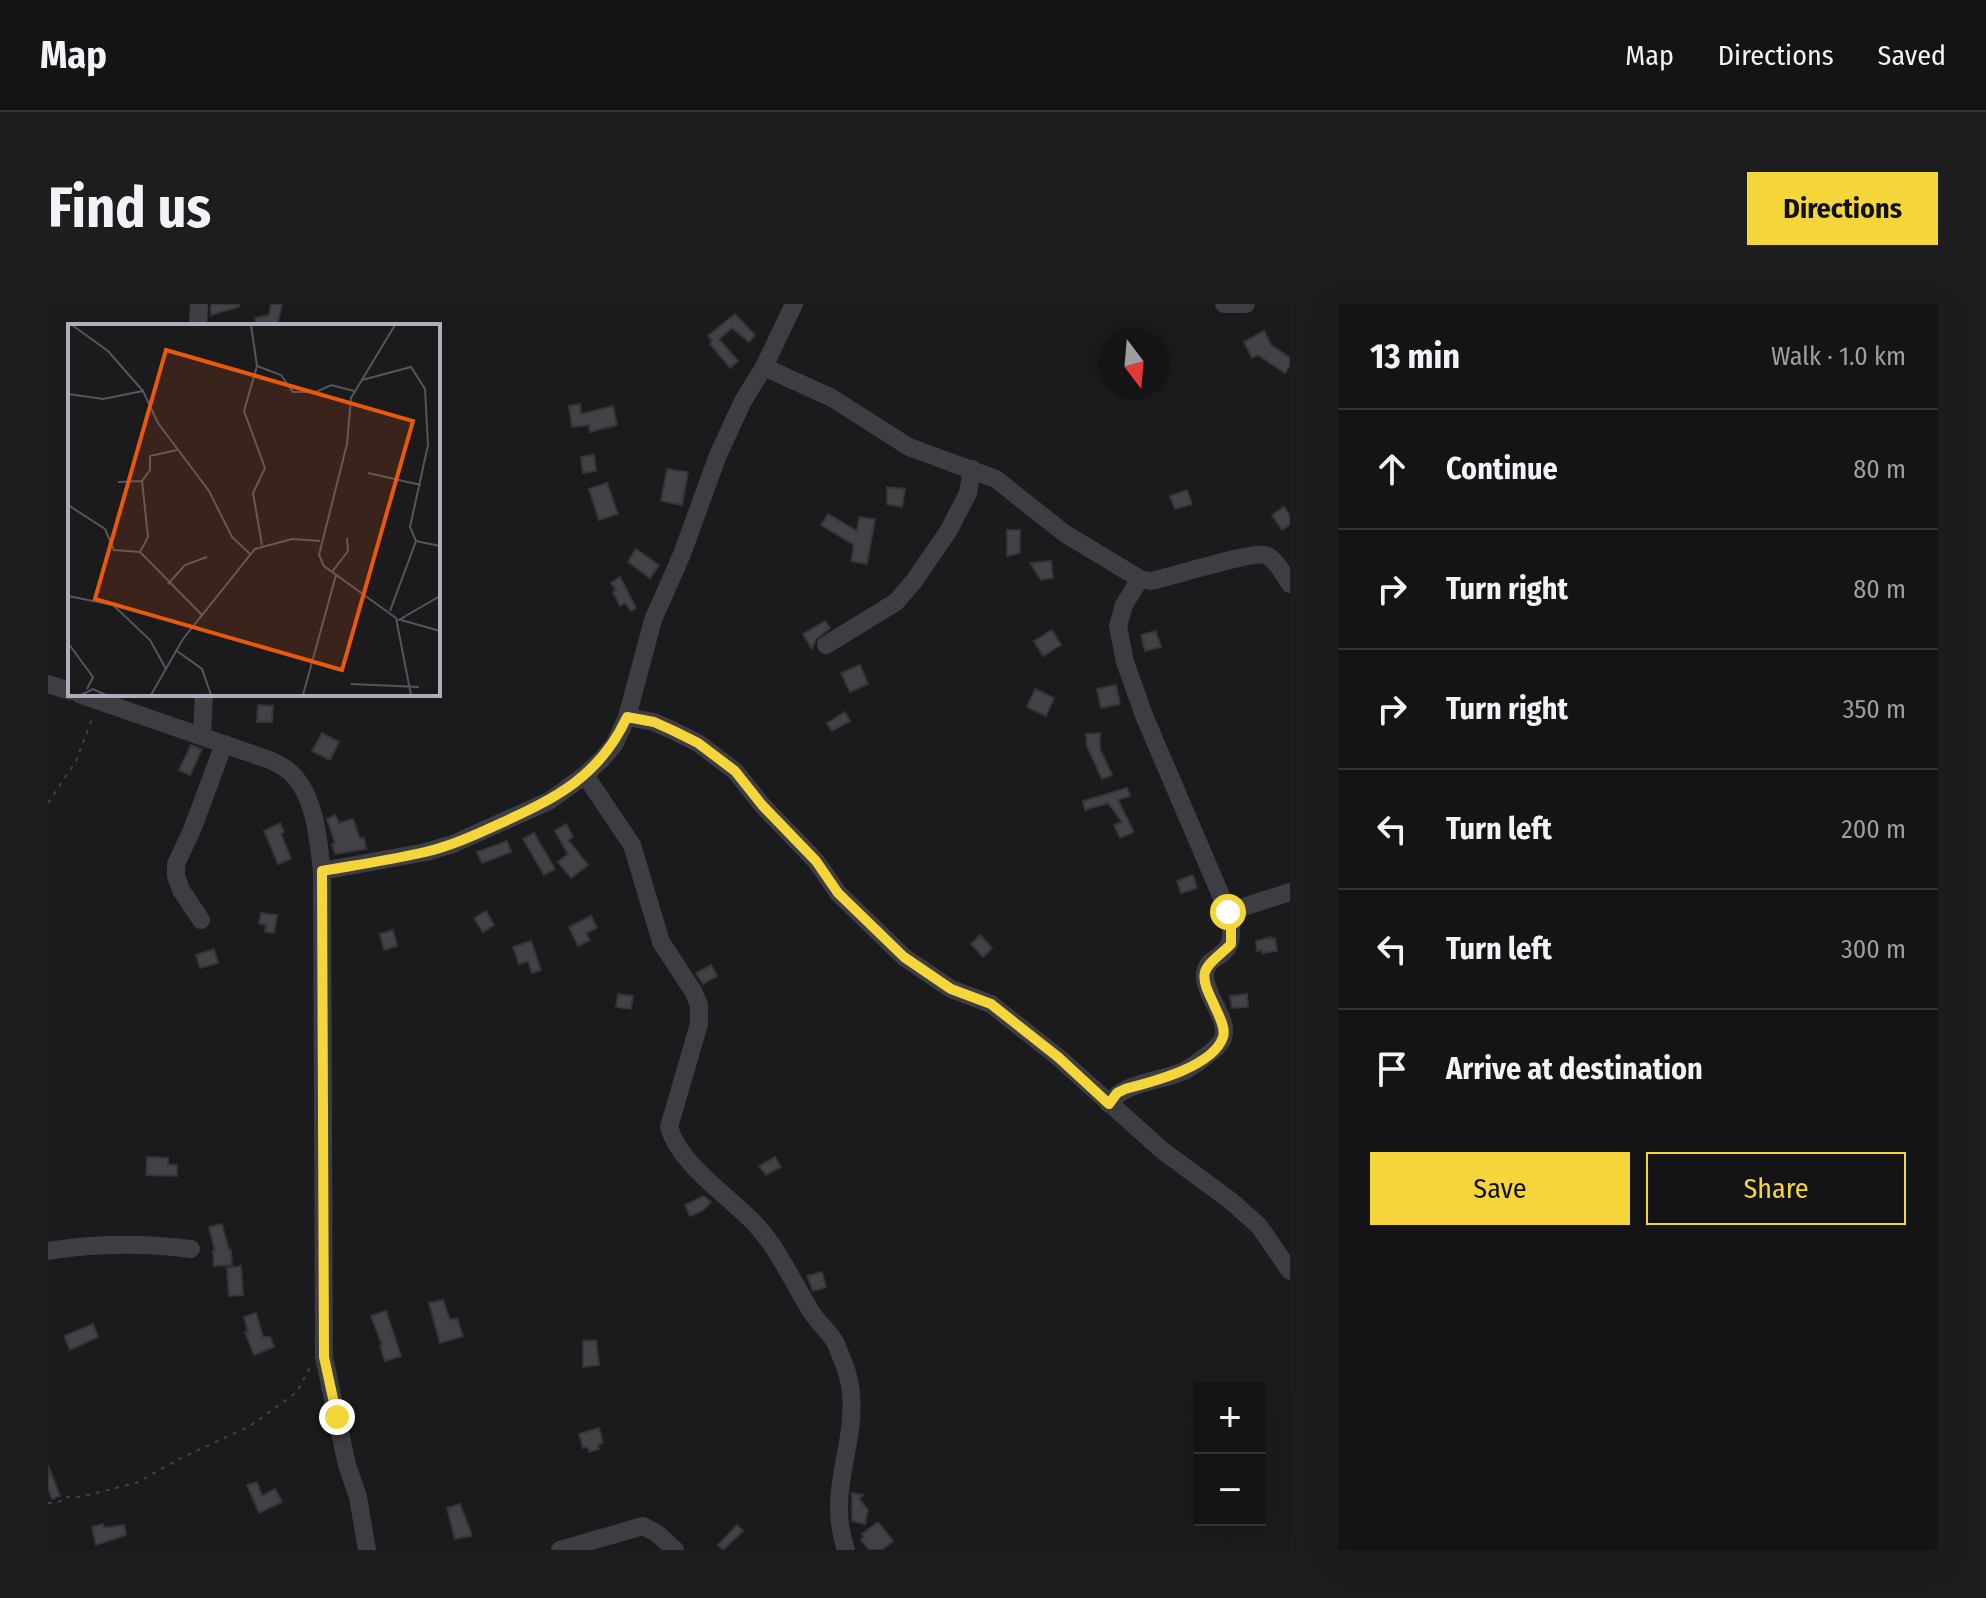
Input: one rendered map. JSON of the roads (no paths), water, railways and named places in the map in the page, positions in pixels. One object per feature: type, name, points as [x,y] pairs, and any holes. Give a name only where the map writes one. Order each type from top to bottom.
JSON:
[{"type":"street","points":[[198,324],[199,304]]},
{"type":"street","points":[[322,871],[453,844],[549,801],[585,775],[614,745],[627,717],[653,620],[682,554],[718,455],[794,304]]},
{"type":"street","points":[[1224,304],[1246,304]]},
{"type":"street","points":[[764,367],[832,398],[909,447],[996,479],[1064,533],[1140,579],[1151,581],[1265,555],[1290,584]]},
{"type":"street","points":[[826,645],[896,602],[914,581],[949,530],[968,493],[972,469]]},
{"type":"street","points":[[1109,1104],[1117,1093],[1185,1070],[1216,1049],[1223,1038],[1224,1029],[1205,983],[1205,974],[1206,969],[1231,944],[1228,912],[1145,718],[1125,662],[1118,626],[1124,605],[1140,579]]},
{"type":"street","points":[[48,684],[68,690]]},
{"type":"street","points":[[86,696],[270,760],[292,773],[309,802],[322,871],[324,1357],[347,1465],[358,1497],[367,1550]]},
{"type":"street","points":[[202,735],[204,696]]},
{"type":"street","points":[[627,717],[654,722],[674,731],[698,743],[735,771],[762,805],[816,861],[838,893],[904,957],[951,989],[991,1004],[1058,1057],[1163,1151],[1231,1201],[1259,1226],[1290,1271]]},
{"type":"street","points":[[201,920],[181,890],[176,864],[224,744]]},
{"type":"street","points":[[585,775],[632,845],[661,942],[699,1005],[699,1024],[669,1127],[672,1136],[724,1196],[740,1207],[761,1229],[813,1315],[831,1335],[846,1371],[851,1405],[838,1487],[840,1534],[846,1550]]},
{"type":"street","points":[[1228,912],[1290,892]]},
{"type":"street","points":[[48,1251],[117,1245],[191,1249]]},
{"type":"street","points":[[560,1550],[643,1526],[658,1534],[675,1550]]}]
